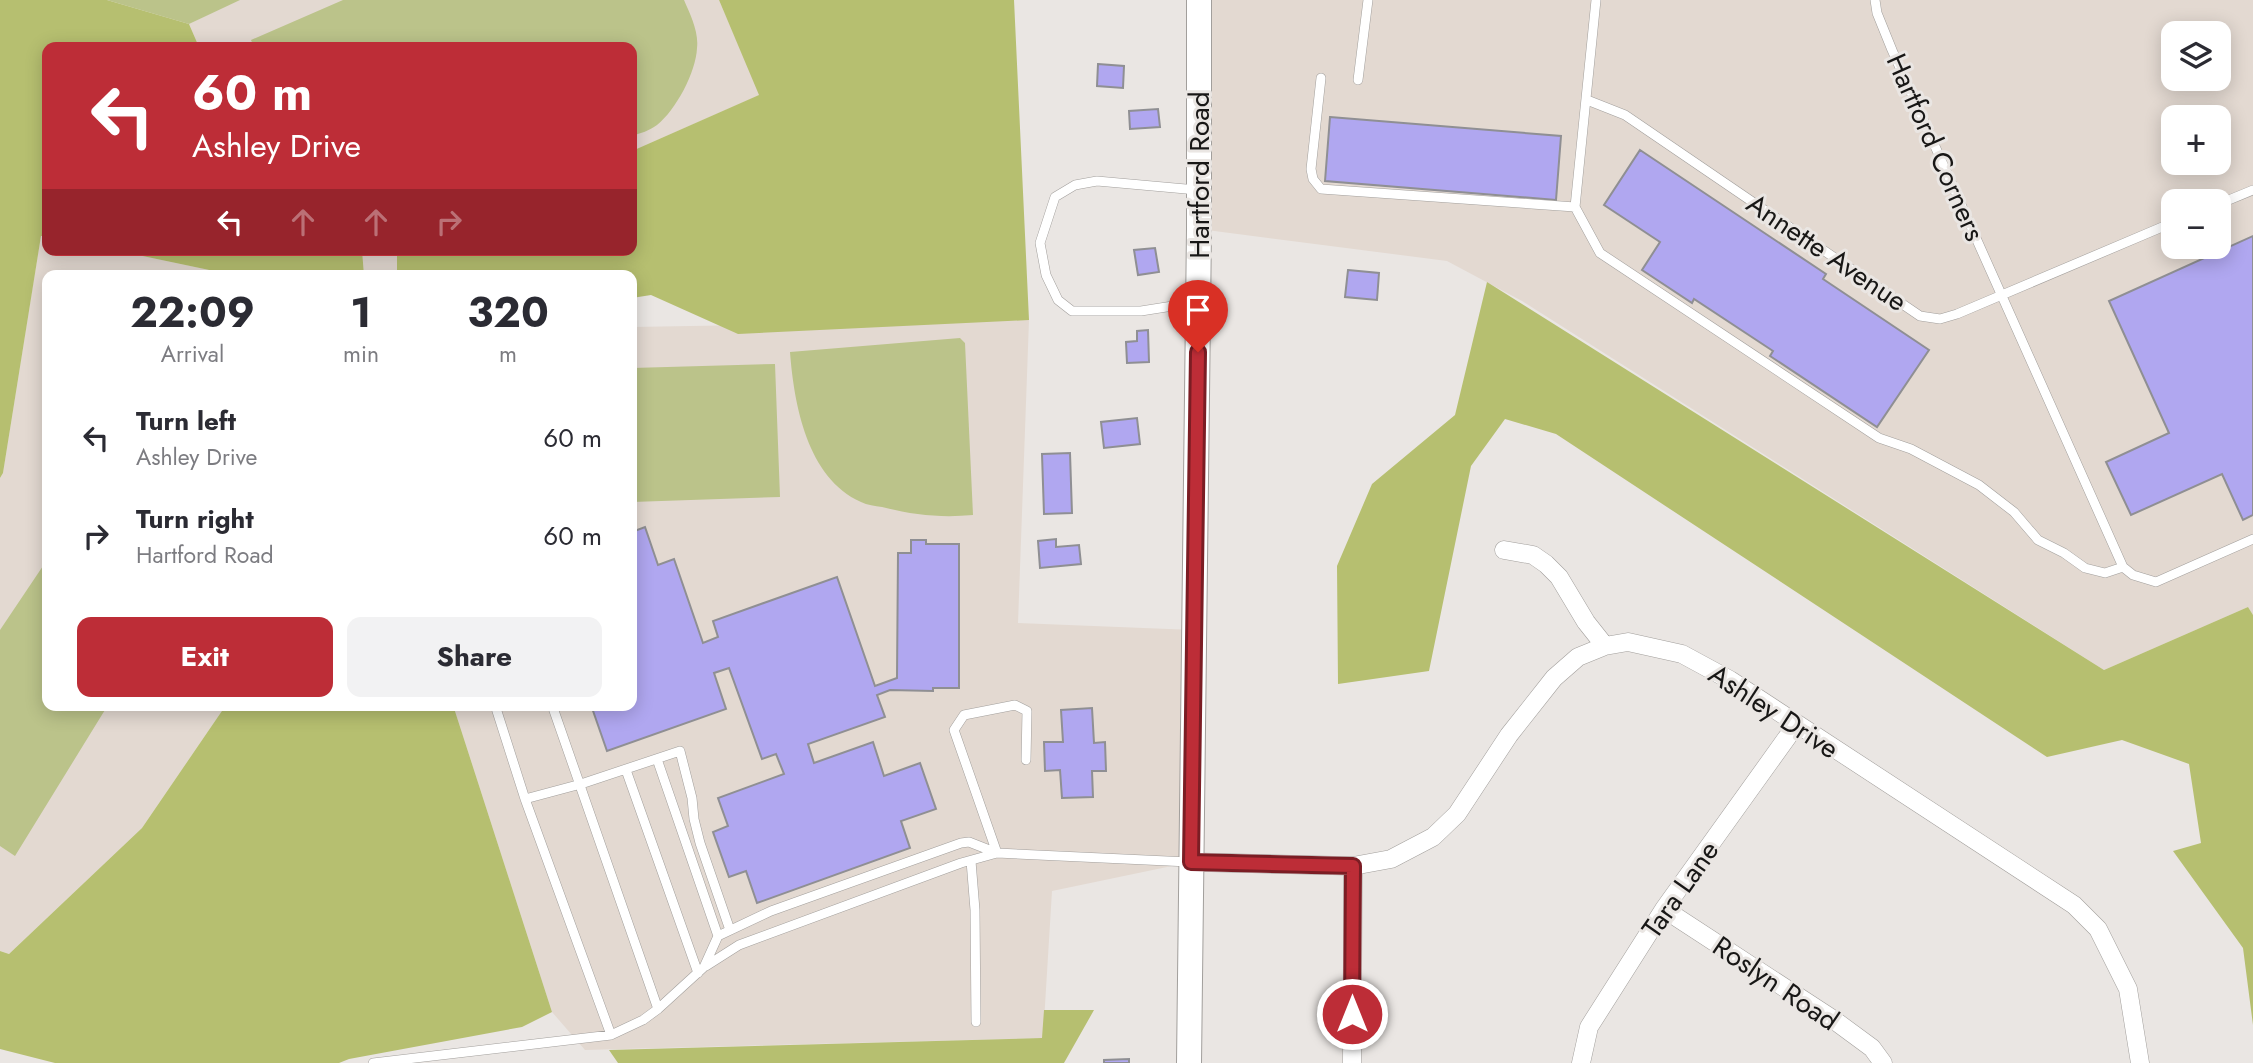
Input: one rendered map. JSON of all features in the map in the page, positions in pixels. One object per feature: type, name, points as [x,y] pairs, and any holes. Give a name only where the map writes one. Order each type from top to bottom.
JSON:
[{"type":"main road","name":"Hartford Road","points":[[1189,1063],[1199,0]]},
{"type":"street","points":[[1504,550],[1533,555],[1546,564],[1559,577],[1586,622],[1605,646]]},
{"type":"street","name":"Ashley Drive","points":[[1191,862],[1353,866],[1391,859],[1433,837],[1457,814],[1508,735],[1554,678],[1578,657],[1605,646],[1628,642],[1682,654],[1730,680],[2074,905],[2098,929],[2128,989],[2140,1063]]},
{"type":"street","name":"Tara Lane","points":[[1581,1063],[1589,1027],[1664,909],[1796,725]]},
{"type":"street","points":[[1352,1063],[1353,866]]},
{"type":"street","name":"Roslyn Road","points":[[1664,909],[1834,1020],[1872,1048],[1883,1063]]},
{"type":"lane","points":[[1358,80],[1368,0]]},
{"type":"lane","points":[[1596,0],[1575,207],[1600,253],[1878,438],[1911,449],[1979,485],[2014,512],[2038,540],[2064,553],[2085,568],[2105,573],[2123,567],[2133,575],[2156,582],[2253,539]]},
{"type":"lane","name":"Hartford Corners","points":[[1875,0],[1877,13],[1892,50],[2123,567]]},
{"type":"lane","points":[[1321,78],[1311,169],[1312,179],[1321,189],[1575,207]]},
{"type":"lane","name":"Annette Avenue","points":[[1587,100],[1625,115],[1920,316],[1940,319],[1957,314],[2161,227]]},
{"type":"lane","points":[[1198,302],[1141,311],[1072,311],[1058,300],[1046,275],[1040,243],[1055,197],[1075,185],[1097,181],[1199,190]]},
{"type":"lane","points":[[2231,199],[2253,190]]},
{"type":"lane","points":[[997,853],[954,730],[964,715],[1015,705],[1027,711],[1026,760]]},
{"type":"lane","points":[[497,711],[525,799],[611,1035]]},
{"type":"lane","points":[[554,711],[658,1009]]},
{"type":"lane","points":[[525,799],[581,784],[680,751],[700,843],[730,930]]},
{"type":"lane","points":[[657,759],[718,936]]},
{"type":"lane","points":[[626,770],[701,970]]},
{"type":"lane","points":[[701,970],[718,936],[730,930],[771,911],[961,843],[969,842],[997,853],[1191,862]]},
{"type":"lane","points":[[373,1063],[611,1035],[643,1020],[701,970],[739,945],[961,863],[997,853]]},
{"type":"lane","points":[[971,861],[975,911],[976,1022]]},
{"type":"shaded area","points":[[236,0],[719,0],[760,95],[637,149],[637,42],[197,42],[189,24]]},
{"type":"shaded area","points":[[1199,0],[2253,0],[2253,615],[2248,607],[2104,670],[1522,301],[1447,261],[1199,229]]},
{"type":"shaded area","points":[[41,235],[42,256],[143,256],[209,270],[42,270],[42,711],[222,711],[142,828],[9,954],[0,951],[0,478],[3,473]]},
{"type":"shaded area","points":[[362,256],[397,256],[397,270],[364,270]]},
{"type":"shaded area","points":[[1029,320],[1018,623],[1194,630],[1191,862],[1052,891],[1043,1038],[585,1050],[552,1012],[455,711],[637,711],[637,327]]},
{"type":"green space","points":[[0,0],[107,0],[189,24],[197,42],[42,42],[42,236],[3,473],[0,478]]},
{"type":"green space","points":[[107,0],[240,0],[189,24]]},
{"type":"green space","points":[[343,0],[684,0],[697,36],[696,58],[678,100],[654,127],[637,134],[637,42],[251,40]]},
{"type":"green space","points":[[719,0],[1014,0],[1029,320],[738,334],[651,295],[637,297],[637,270],[397,270],[397,256],[637,256],[637,149],[759,95]]},
{"type":"green space","points":[[143,256],[362,256],[364,270],[209,270]]},
{"type":"green space","points":[[1487,282],[2104,670],[2248,607],[2253,615],[2253,1025],[2243,948],[2173,851],[2201,843],[2189,764],[2122,740],[2047,757],[1556,434],[1505,419],[1471,466],[1429,671],[1338,684],[1337,566],[1372,484],[1455,415]]},
{"type":"green space","points":[[960,338],[965,343],[973,515],[938,516],[905,512],[866,504],[843,491],[828,476],[807,438],[795,394],[790,352]]},
{"type":"green space","points":[[775,364],[780,497],[637,502],[637,368]]},
{"type":"green space","points":[[42,567],[42,711],[104,711],[15,856],[0,846],[0,630]]},
{"type":"green space","points":[[222,711],[455,711],[552,1012],[522,1027],[339,1063],[55,1063],[0,1049],[0,951],[9,954],[142,828]]},
{"type":"green space","points":[[1044,1010],[1094,1010],[1064,1063],[618,1063],[609,1050],[1042,1038]]},
{"type":"building","points":[[1098,64],[1124,66],[1123,88],[1097,86]]},
{"type":"building","points":[[1158,109],[1160,127],[1130,129],[1129,111]]},
{"type":"building","points":[[1330,117],[1561,136],[1556,200],[1325,181]]},
{"type":"building","points":[[1640,150],[1826,274],[1823,279],[1929,350],[1877,427],[1770,356],[1773,351],[1694,299],[1692,303],[1642,270],[1660,242],[1604,205]]},
{"type":"building","points":[[2253,236],[2253,515],[2243,520],[2222,474],[2131,515],[2106,462],[2169,433],[2109,301],[2202,259],[2231,259],[2231,246]]},
{"type":"building","points":[[1155,248],[1159,272],[1138,275],[1134,250]]},
{"type":"building","points":[[1348,270],[1379,273],[1377,300],[1345,297]]},
{"type":"building","points":[[1148,330],[1149,362],[1127,363],[1126,342],[1137,341],[1137,331]]},
{"type":"building","points":[[1137,418],[1140,444],[1104,448],[1101,422]]},
{"type":"building","points":[[1070,453],[1072,513],[1044,514],[1042,454]]},
{"type":"building","points":[[645,527],[658,565],[674,559],[703,643],[718,637],[713,621],[837,577],[875,686],[897,678],[898,553],[911,553],[911,540],[926,540],[926,544],[959,544],[959,688],[933,688],[933,691],[890,690],[877,695],[885,717],[808,744],[814,763],[873,742],[884,776],[920,763],[936,809],[901,821],[910,848],[757,903],[746,871],[729,877],[713,832],[728,826],[718,798],[784,774],[776,754],[762,759],[729,668],[714,673],[726,709],[607,751],[593,711],[637,711],[637,530]]},
{"type":"building","points":[[1056,539],[1056,547],[1079,545],[1081,564],[1040,568],[1038,541]]},
{"type":"building","points":[[1092,708],[1094,743],[1105,742],[1106,771],[1092,771],[1093,797],[1062,798],[1060,770],[1045,771],[1044,742],[1063,742],[1061,710]]},
{"type":"building","points":[[1129,1059],[1129,1063],[1104,1063],[1104,1060]]},
{"type":"route","points":[[1198,352],[1191,862],[1353,866],[1352,1014]]}]
